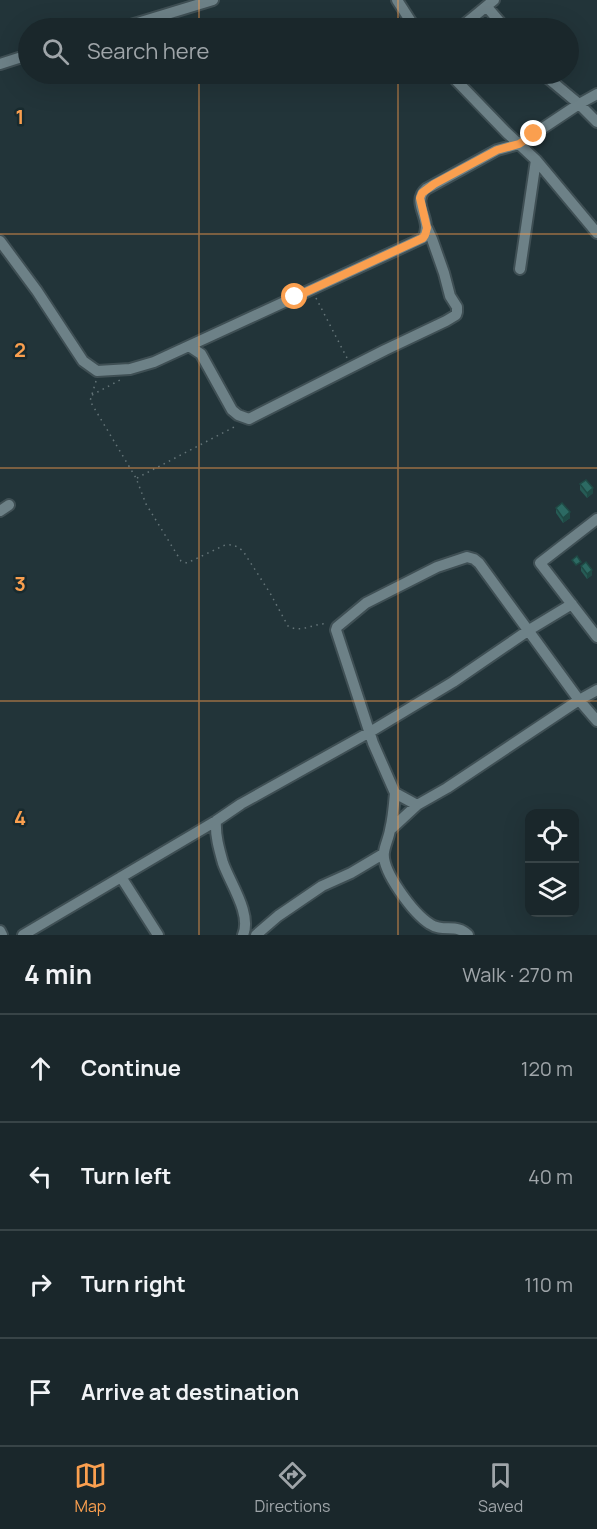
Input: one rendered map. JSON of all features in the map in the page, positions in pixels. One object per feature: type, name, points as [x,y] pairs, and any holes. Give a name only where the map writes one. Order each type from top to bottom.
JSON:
[{"type":"street","points":[[154,18],[213,0]]},
{"type":"street","points":[[397,0],[409,18]]},
{"type":"street","points":[[472,18],[491,3],[499,18]]},
{"type":"street","points":[[0,64],[18,59]]},
{"type":"street","points":[[460,84],[536,160],[597,232]]},
{"type":"street","points":[[555,84],[597,122]]},
{"type":"street","points":[[189,346],[201,354],[232,410],[249,419],[456,315],[457,307],[450,296],[427,228],[420,198],[422,193],[434,184],[497,150],[519,144],[597,94]]},
{"type":"street","points":[[520,269],[536,160]]},
{"type":"street","points":[[0,241],[37,291],[83,361],[97,371],[130,369],[154,362],[423,238],[427,228]]},
{"type":"street","points":[[597,519],[540,562],[597,637]]},
{"type":"street","points":[[468,935],[461,929],[440,929],[420,916],[397,887],[385,865],[383,854],[390,830],[395,793],[370,732],[336,630],[337,627],[366,603],[437,567],[467,557],[474,559],[597,721]]},
{"type":"street","points":[[23,935],[279,782],[370,732],[453,682],[529,630],[572,604]]},
{"type":"street","points":[[390,830],[417,805],[447,788],[597,690]]},
{"type":"street","points":[[395,793],[417,805]]},
{"type":"street","points":[[216,821],[215,830],[224,864],[245,921],[243,935]]},
{"type":"street","points":[[256,935],[278,916],[321,886],[351,873],[383,854]]},
{"type":"street","points":[[121,877],[158,935]]},
{"type":"street","points":[[0,931],[2,935]]},
{"type":"path","points":[[312,289],[351,367]]},
{"type":"path","points":[[97,371],[96,384],[90,401],[136,478],[146,504],[180,561],[187,563],[225,545],[238,547],[243,551],[270,593],[288,626],[300,629],[327,623],[336,630]]},
{"type":"path","points":[[136,478],[249,419]]},
{"type":"building","points":[[586,480],[593,488],[587,493],[580,484]]},
{"type":"building","points":[[562,503],[570,512],[563,518],[556,508]]},
{"type":"building","points":[[577,556],[581,562],[576,565],[572,560]]},
{"type":"building","points":[[586,562],[592,570],[587,574],[581,566]]},
{"type":"route","points":[[295,297],[423,238],[427,228],[420,198],[426,189],[497,150],[519,144],[534,134]]}]
